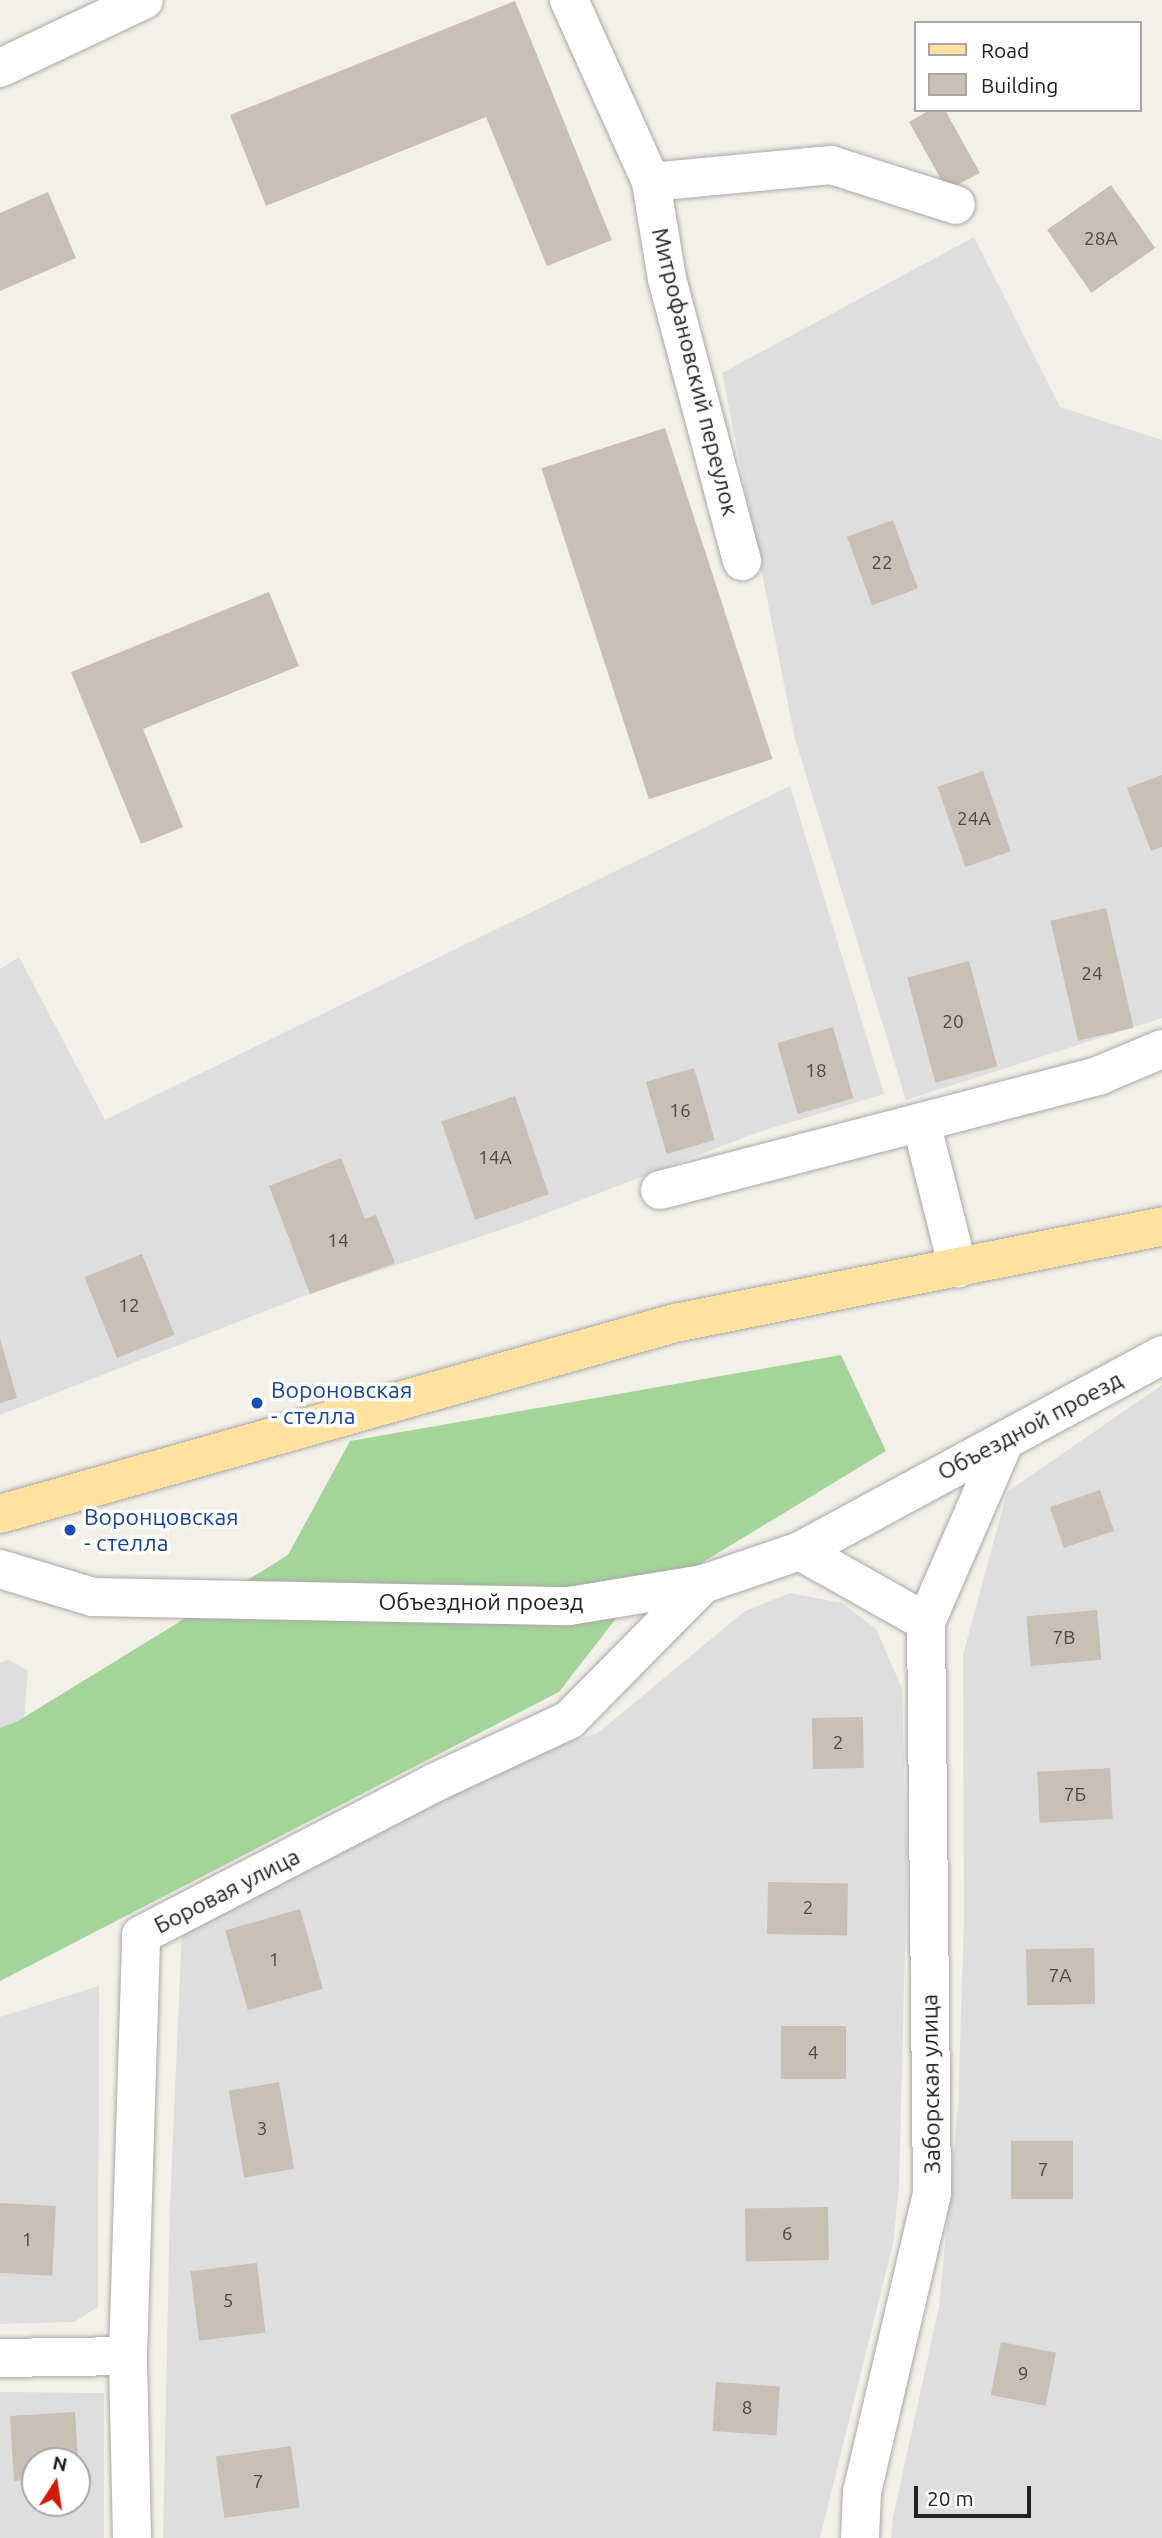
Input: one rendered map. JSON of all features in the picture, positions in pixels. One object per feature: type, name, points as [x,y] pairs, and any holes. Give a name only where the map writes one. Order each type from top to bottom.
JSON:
[{"type":"main road","points":[[0,1514],[675,1323],[1162,1227]]},
{"type":"street","points":[[0,68],[144,0]]},
{"type":"street","name":"Митрофановский переулок","points":[[569,0],[651,182],[667,279],[742,561]]},
{"type":"street","points":[[651,182],[831,165],[956,205]]},
{"type":"street","points":[[660,1190],[1100,1075],[1162,1049]]},
{"type":"street","points":[[921,1122],[958,1268]]},
{"type":"street","name":"Объездной проезд","points":[[0,1569],[93,1597],[569,1606],[703,1584],[800,1551],[1162,1355]]},
{"type":"street","points":[[800,1551],[926,1622],[1005,1440]]},
{"type":"street","name":"Боровая улица","points":[[132,2538],[128,2356],[141,1935],[436,1782],[569,1720],[703,1584]]},
{"type":"street","name":"Заборская улица","points":[[860,2538],[862,2492],[932,2193],[926,1622]]},
{"type":"street","points":[[0,2358],[128,2356]]},
{"type":"shaded area","points":[[974,237],[1060,407],[1162,440],[1162,1018],[906,1100],[795,739],[722,373]]},
{"type":"shaded area","points":[[790,786],[884,1094],[759,1132],[518,1224],[304,1296],[0,1415],[0,969],[19,957],[105,1120]]},
{"type":"shaded area","points":[[1162,1385],[1162,2538],[891,2538],[893,2517],[939,2307],[958,2107],[964,1921],[963,1655],[1007,1492]]},
{"type":"shaded area","points":[[790,1593],[842,1603],[876,1629],[902,1688],[907,1869],[899,2187],[893,2244],[820,2538],[163,2538],[170,2206],[182,1929],[536,1753],[598,1733],[745,1611]]},
{"type":"shaded area","points":[[8,1660],[28,1670],[23,1730],[0,1737],[0,1663]]},
{"type":"shaded area","points":[[99,1986],[98,2307],[74,2322],[0,2324],[0,2017]]},
{"type":"shaded area","points":[[0,2392],[104,2393],[104,2538],[0,2538]]},
{"type":"green space","points":[[841,1355],[886,1451],[621,1612],[559,1692],[0,1981],[0,1728],[18,1721],[288,1555],[350,1441]]},
{"type":"building","points":[[515,1],[612,240],[547,266],[486,117],[266,206],[230,115]]},
{"type":"building","points":[[926,112],[946,112],[980,173],[947,190],[909,122]]},
{"type":"building","points":[[1111,185],[1155,248],[1091,293],[1047,230]]},
{"type":"building","points":[[48,192],[76,258],[0,291],[0,213]]},
{"type":"building","points":[[665,428],[773,759],[649,799],[541,468]]},
{"type":"building","points":[[893,520],[918,589],[872,605],[847,537]]},
{"type":"building","points":[[269,592],[299,666],[143,729],[183,827],[141,844],[71,672]]},
{"type":"building","points":[[983,771],[1011,851],[965,867],[938,787]]},
{"type":"building","points":[[1162,775],[1162,847],[1151,851],[1127,788]]},
{"type":"building","points":[[1106,908],[1134,1028],[1078,1041],[1050,921]]},
{"type":"building","points":[[969,961],[997,1066],[935,1083],[907,978]]},
{"type":"building","points":[[833,1027],[853,1098],[798,1114],[777,1043]]},
{"type":"building","points":[[694,1068],[715,1140],[667,1154],[646,1082]]},
{"type":"building","points":[[515,1096],[549,1194],[475,1220],[441,1121]]},
{"type":"building","points":[[341,1158],[365,1219],[376,1215],[395,1263],[310,1294],[269,1186]]},
{"type":"building","points":[[142,1254],[175,1335],[117,1358],[85,1277]]},
{"type":"building","points":[[0,1339],[17,1398],[0,1403]]},
{"type":"building","points":[[1100,1490],[1114,1531],[1064,1548],[1050,1507]]},
{"type":"building","points":[[1097,1610],[1101,1660],[1031,1666],[1026,1616]]},
{"type":"building","points":[[863,1717],[864,1768],[813,1769],[812,1718]]},
{"type":"building","points":[[1110,1768],[1113,1819],[1040,1823],[1037,1772]]},
{"type":"building","points":[[768,1882],[848,1883],[847,1935],[767,1934]]},
{"type":"building","points":[[300,1909],[323,1989],[248,2010],[225,1930]]},
{"type":"building","points":[[1094,1948],[1095,2004],[1027,2005],[1026,1949]]},
{"type":"building","points":[[781,2026],[846,2026],[846,2079],[781,2079]]},
{"type":"building","points":[[279,2082],[294,2169],[244,2178],[229,2091]]},
{"type":"building","points":[[1011,2141],[1073,2141],[1073,2199],[1011,2199]]},
{"type":"building","points":[[0,2203],[56,2206],[52,2276],[0,2273]]},
{"type":"building","points":[[828,2207],[829,2260],[746,2261],[745,2208]]},
{"type":"building","points":[[257,2263],[266,2332],[199,2341],[190,2271]]},
{"type":"building","points":[[1001,2342],[1056,2353],[1046,2406],[991,2395]]},
{"type":"building","points":[[716,2382],[780,2386],[776,2435],[713,2431]]},
{"type":"building","points":[[75,2412],[77,2447],[21,2447],[21,2480],[14,2481],[10,2416]]},
{"type":"building","points":[[291,2446],[300,2507],[224,2518],[216,2457]]},
{"type":"place","name":"Вороновская - стелла","points":[[257,1403]]},
{"type":"place","name":"Воронцовская - стелла","points":[[70,1530]]}]
